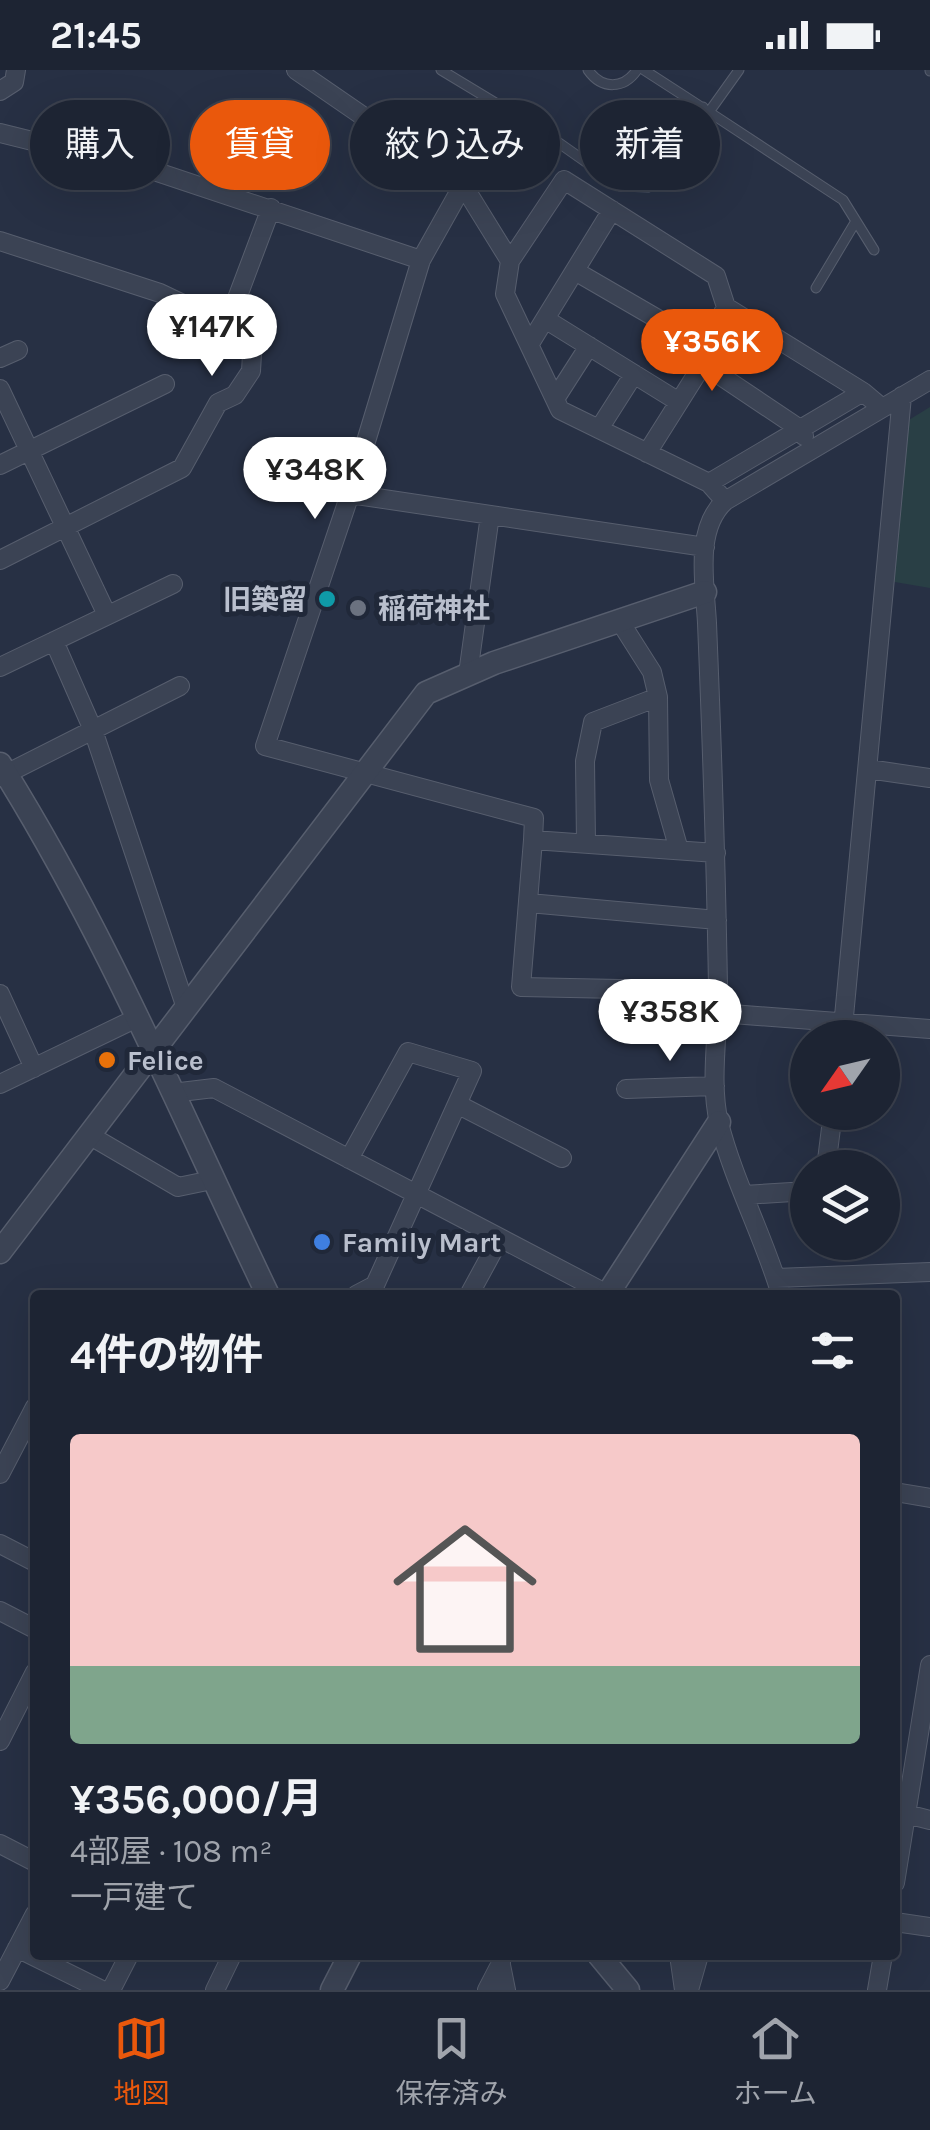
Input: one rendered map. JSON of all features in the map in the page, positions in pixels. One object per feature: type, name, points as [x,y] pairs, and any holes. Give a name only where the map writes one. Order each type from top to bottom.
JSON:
[{"type":"street","points":[[0,91],[14,82],[16,70]]},
{"type":"street","points":[[296,70],[350,107]]},
{"type":"street","points":[[0,134],[157,172],[420,260]]},
{"type":"street","points":[[725,501],[709,484],[560,410],[506,294],[510,261],[564,180],[716,276],[726,307],[863,392],[882,408]]},
{"type":"street","points":[[460,190],[420,260],[350,494],[264,746],[534,818],[521,988],[718,990]]},
{"type":"street","points":[[466,190],[510,261]]},
{"type":"street","points":[[227,324],[272,208]]},
{"type":"street","points":[[529,344],[612,210]]},
{"type":"street","points":[[0,241],[160,293],[227,324],[246,338],[252,354],[251,371],[234,395],[218,403],[182,468],[0,560]]},
{"type":"street","points":[[575,270],[705,356],[800,430],[812,449]]},
{"type":"street","points":[[647,453],[705,356],[726,307]]},
{"type":"street","points":[[545,319],[679,402]]},
{"type":"street","points":[[555,399],[589,346]]},
{"type":"street","points":[[0,358],[18,350]]},
{"type":"street","points":[[599,430],[634,374]]},
{"type":"street","points":[[930,380],[725,501],[713,512],[706,528],[705,547],[716,853],[719,1122],[778,1286],[930,1272]]},
{"type":"street","points":[[0,464],[165,384]]},
{"type":"street","points":[[0,390],[107,615]]},
{"type":"street","points":[[709,484],[863,392]]},
{"type":"street","points":[[843,1020],[902,396]]},
{"type":"street","points":[[350,494],[705,547]]},
{"type":"street","points":[[468,674],[490,515]]},
{"type":"street","points":[[0,667],[173,584]]},
{"type":"street","points":[[0,1252],[426,693],[468,674],[706,592]]},
{"type":"street","points":[[618,620],[652,672],[658,697],[659,780],[678,850]]},
{"type":"street","points":[[54,641],[93,730],[186,1008]]},
{"type":"street","points":[[180,686],[2,772],[53,850],[139,1017],[266,1290]]},
{"type":"street","points":[[586,843],[585,762],[593,722],[658,697]]},
{"type":"street","points":[[868,768],[930,778]]},
{"type":"street","points":[[533,840],[716,853]]},
{"type":"street","points":[[529,902],[717,920]]},
{"type":"street","points":[[0,994],[34,1068]]},
{"type":"street","points":[[719,1013],[790,1023]]},
{"type":"street","points":[[0,1084],[139,1017]]},
{"type":"street","points":[[900,1030],[930,1030]]},
{"type":"street","points":[[350,1159],[408,1052],[472,1071],[415,1193],[378,1290]]},
{"type":"street","points":[[626,1089],[716,1086]]},
{"type":"street","points":[[172,1093],[214,1088],[599,1290]]},
{"type":"street","points":[[457,1104],[562,1158]]},
{"type":"street","points":[[611,1290],[719,1122]]},
{"type":"street","points":[[89,1135],[178,1187],[212,1180]]},
{"type":"street","points":[[744,1195],[790,1192]]},
{"type":"street","points":[[472,1290],[500,1238]]},
{"type":"street","points":[[0,1474],[30,1416]]},
{"type":"street","points":[[900,1493],[930,1498]]},
{"type":"street","points":[[0,1544],[30,1559]]},
{"type":"street","points":[[0,1611],[30,1626]]},
{"type":"street","points":[[930,1665],[926,1718],[901,1812],[930,1820]]},
{"type":"street","points":[[0,1741],[30,1682]]},
{"type":"street","points":[[0,1844],[30,1859]]},
{"type":"street","points":[[0,1982],[30,1923]]},
{"type":"street","points":[[900,1923],[930,1927]]},
{"type":"street","points":[[17,1948],[30,1954]]},
{"type":"street","points":[[41,1960],[102,1990]]},
{"type":"street","points":[[112,1990],[127,1960]]},
{"type":"street","points":[[215,1990],[230,1960]]},
{"type":"street","points":[[332,1990],[347,1960]]},
{"type":"street","points":[[487,1990],[500,1960]]},
{"type":"street","points":[[500,1960],[506,1990]]},
{"type":"street","points":[[603,1960],[628,1990]]},
{"type":"street","points":[[680,1960],[687,1990]]},
{"type":"street","points":[[687,1990],[696,1960]]},
{"type":"street","points":[[877,1990],[882,1960]]},
{"type":"lane","points":[[442,70],[491,100]]},
{"type":"lane","points":[[588,70],[600,82],[615,86],[641,70],[690,100]]},
{"type":"lane","points":[[714,100],[740,70]]},
{"type":"lane","points":[[720,119],[843,200],[874,250]]},
{"type":"lane","points":[[816,288],[856,221]]},
{"type":"green space","points":[[930,407],[930,588],[889,581],[904,423]]},
{"type":"place","name":"旧築留","points":[[327,599]]},
{"type":"place","name":"稲荷神社","points":[[358,608]]},
{"type":"place","name":"Felice","points":[[107,1060]]},
{"type":"place","name":"Family Mart","points":[[322,1242]]}]
